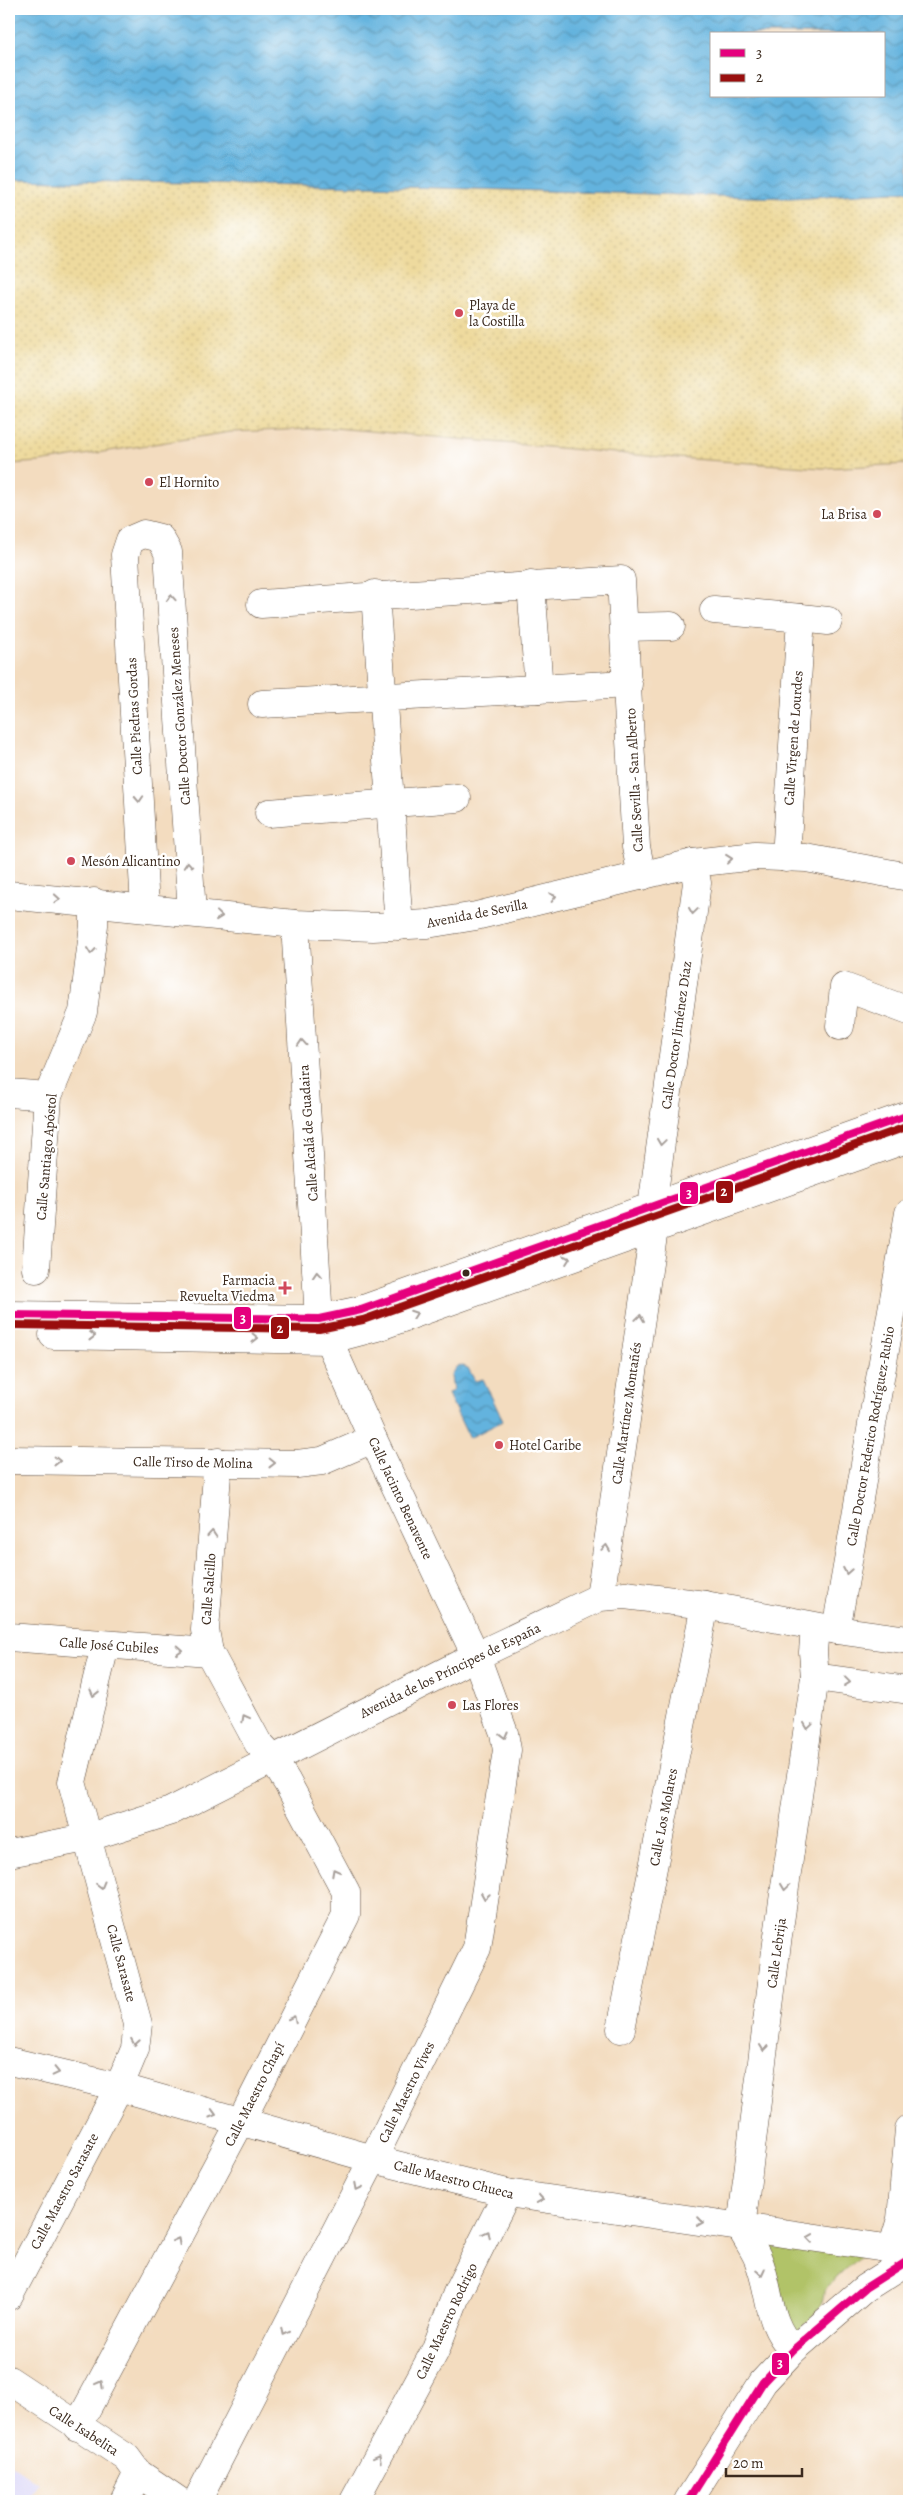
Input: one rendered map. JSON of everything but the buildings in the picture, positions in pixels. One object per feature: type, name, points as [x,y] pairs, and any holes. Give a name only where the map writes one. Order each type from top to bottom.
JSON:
[{"type":"street","name":"Calle Piedras Gordas","points":[[144,534],[130,540],[125,555],[145,908]]},
{"type":"street","name":"Calle Doctor González Meneses","points":[[144,534],[160,538],[168,552],[192,913]]},
{"type":"street","name":"Calle Sevilla - San Alberto","points":[[261,604],[375,594],[621,580],[636,847],[642,876]]},
{"type":"street","points":[[531,585],[539,689]]},
{"type":"street","points":[[375,594],[399,926]]},
{"type":"street","points":[[714,610],[828,621]]},
{"type":"street","name":"Calle Virgen de Lourdes","points":[[786,858],[801,618]]},
{"type":"street","points":[[624,627],[671,626]]},
{"type":"street","points":[[262,704],[628,684]]},
{"type":"street","points":[[269,813],[458,798]]},
{"type":"street","name":"Avenida de Sevilla","points":[[9,895],[94,902],[295,924],[374,927],[427,924],[476,916],[693,863],[755,856],[806,858],[909,877]]},
{"type":"street","name":"Calle Doctor Jiménez Díaz","points":[[653,1218],[697,883],[693,863]]},
{"type":"street","name":"Calle Santiago Apóstol","points":[[36,1269],[48,1096],[83,1012],[94,926],[94,902]]},
{"type":"street","name":"Calle Alcalá de Guadaira","points":[[295,924],[323,1329]]},
{"type":"street","points":[[840,1026],[844,987],[909,1011]]},
{"type":"street","points":[[9,1093],[48,1096]]},
{"type":"street","points":[[9,1334],[377,1327],[909,1115]]},
{"type":"street","points":[[653,1218],[909,1138]]},
{"type":"street","name":"Calle Doctor Federico Rodríguez-Rubio","points":[[815,1678],[813,1652],[825,1628],[909,1213]]},
{"type":"street","name":"Calle Martínez Montañés","points":[[600,1597],[653,1218]]},
{"type":"street","points":[[9,1316],[323,1329]]},
{"type":"street","name":"Calle Jacinto Benavente","points":[[323,1329],[476,1656]]},
{"type":"street","name":"Calle Tirso de Molina","points":[[9,1460],[297,1464],[322,1461],[373,1439]]},
{"type":"street","name":"Calle Salcillo","points":[[218,1462],[205,1630],[209,1652],[258,1743],[272,1758]]},
{"type":"street","name":"Avenida de los Príncipes de España","points":[[9,1854],[86,1838],[171,1811],[476,1656],[600,1597],[625,1595],[704,1605],[825,1628],[909,1640]]},
{"type":"street","name":"Calle Los Molares","points":[[621,2029],[704,1605]]},
{"type":"street","name":"Calle José Cubiles","points":[[9,1637],[105,1646],[209,1652]]},
{"type":"street","name":"Calle Sarasate","points":[[105,1646],[72,1782],[86,1838],[95,1860],[138,2024],[135,2049],[119,2087]]},
{"type":"street","name":"Calle Maestro Vives","points":[[197,2501],[373,2159],[477,1948],[507,1750],[504,1733],[476,1656]]},
{"type":"street","points":[[815,1678],[909,1690]]},
{"type":"street","name":"Calle Lebrija","points":[[741,2228],[777,1943],[815,1678]]},
{"type":"street","name":"Calle Maestro Chapí","points":[[77,2427],[241,2121],[346,1915],[346,1892],[272,1758]]},
{"type":"street","name":"Calle Maestro Chueca","points":[[9,2061],[119,2087],[373,2159],[507,2193],[741,2228],[902,2257]]},
{"type":"street","name":"Calle Maestro Sarasate","points":[[9,2296],[119,2087]]},
{"type":"street","points":[[688,2501],[763,2382],[793,2350],[902,2257],[901,2219],[909,2129]]},
{"type":"street","name":"Calle Maestro Rodrigo","points":[[354,2501],[435,2351],[457,2293],[507,2193]]},
{"type":"street","points":[[741,2228],[759,2260],[772,2317],[784,2341],[793,2350]]},
{"type":"street","name":"Calle Isabelita","points":[[9,2380],[77,2427],[127,2458],[138,2473],[179,2501]]},
{"type":"street","points":[[124,2501],[138,2473]]},
{"type":"shaded area","points":[[9,2463],[38,2483],[28,2501],[9,2501]]},
{"type":"green space","points":[[757,2237],[866,2250],[824,2290],[821,2304],[817,2311],[790,2340]]},
{"type":"sand","name":"Playa de la Costilla","points":[[9,180],[372,186],[790,198],[909,191],[909,464],[822,468],[649,456],[335,428],[230,432],[39,462],[9,464]]},
{"type":"water","points":[[9,9],[909,9],[909,191],[790,198],[372,186],[9,180]]},
{"type":"water","points":[[460,1365],[468,1368],[475,1381],[483,1379],[503,1421],[469,1438],[448,1394],[453,1390],[451,1376],[455,1368]]},
{"type":"transit line","name":"3","points":[[9,1315],[319,1319],[361,1310],[909,1115]]},
{"type":"transit line","name":"2","points":[[9,1325],[319,1329],[363,1320],[909,1126]]},
{"type":"transit line","name":"3","points":[[688,2501],[763,2382],[793,2350],[865,2288],[909,2260]]},
{"type":"place","name":"Playa de la Costilla","points":[[459,313]]},
{"type":"place","name":"El Hornito","points":[[149,482]]},
{"type":"place","name":"La Brisa","points":[[877,514]]},
{"type":"place","name":"Mesón Alicantino","points":[[71,861]]},
{"type":"place","name":"Farmacia Revuelta Viedma","points":[[285,1288]]},
{"type":"place","name":"Hotel Caribe","points":[[499,1445]]},
{"type":"place","name":"Las Flores","points":[[452,1705]]}]
